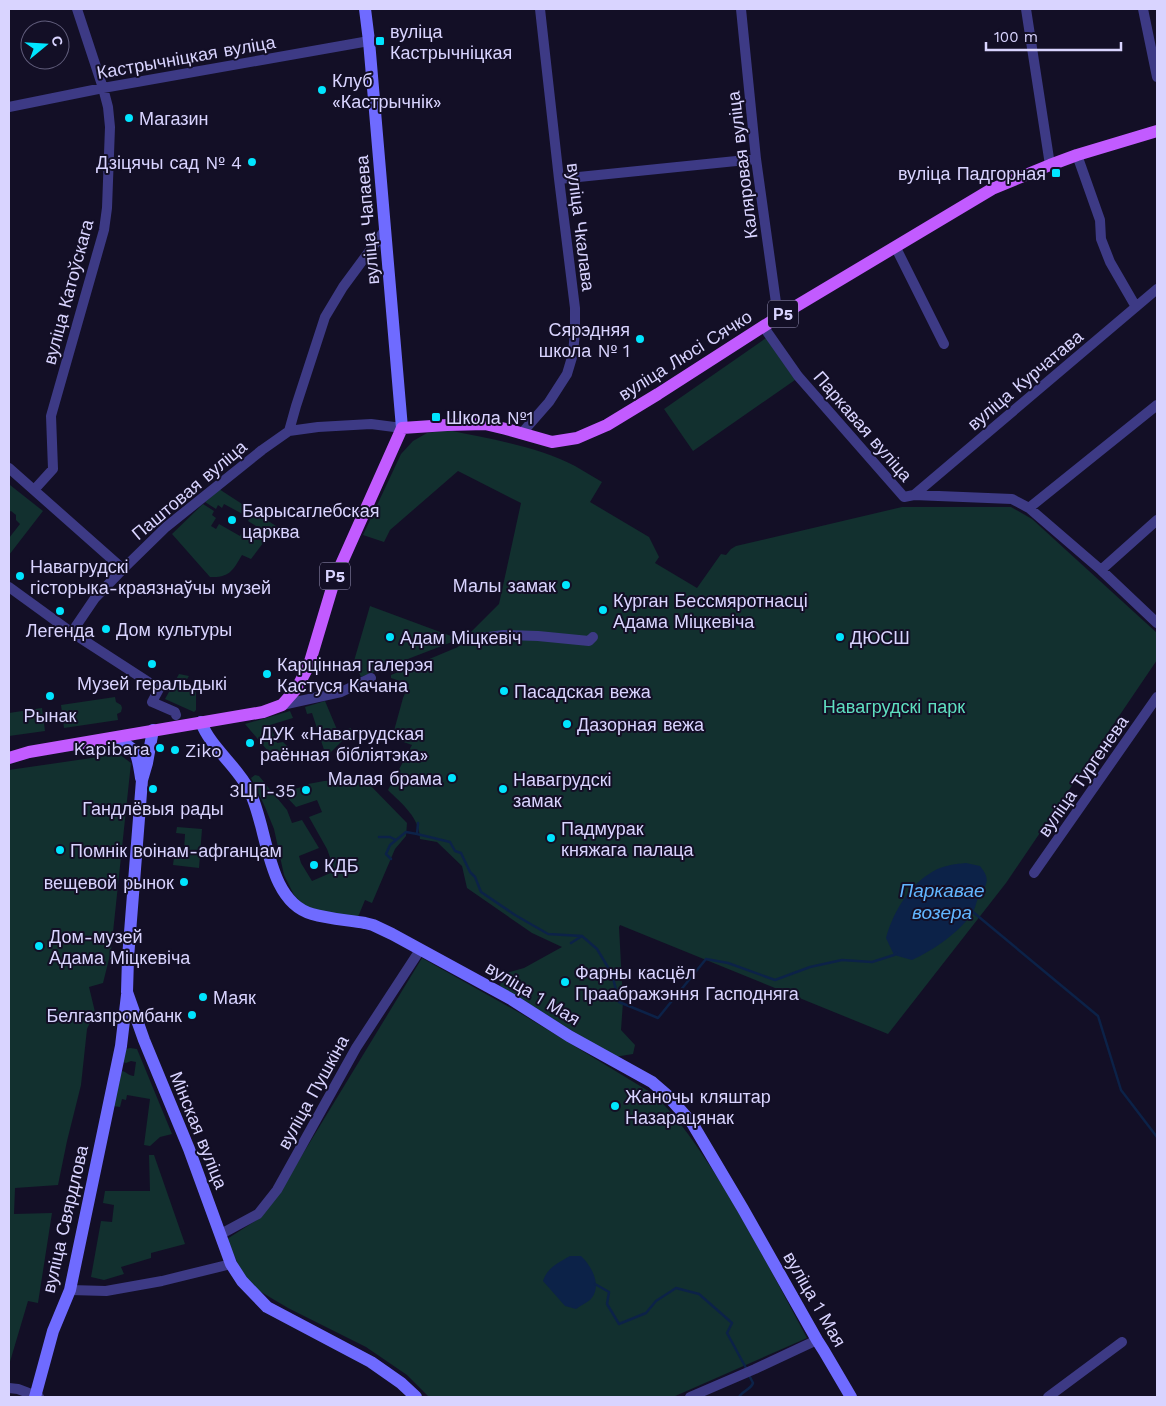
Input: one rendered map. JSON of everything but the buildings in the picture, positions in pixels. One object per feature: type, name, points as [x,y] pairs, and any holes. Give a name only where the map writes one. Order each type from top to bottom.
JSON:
[{"type":"main road","name":"вуліца Люсі Сячко","points":[[402,428],[485,424],[552,442],[576,438],[599,428],[658,394],[763,326],[992,190],[1077,155],[1157,131]]},
{"type":"main road","name":"Р5","points":[[282,705],[297,688],[310,665],[335,578],[402,428]]},
{"type":"main road","points":[[9,758],[29,752],[263,712],[282,705]]},
{"type":"main road","points":[[9,752],[29,752]]},
{"type":"street","name":"вуліца Катоўскага","points":[[34,490],[52,469],[51,416],[104,230],[107,208],[110,127],[108,107],[77,9]]},
{"type":"street","name":"вуліца Чапаева","points":[[365,9],[402,428]]},
{"type":"street","name":"вуліца Чкалава","points":[[521,434],[549,402],[567,374],[575,331],[575,308],[540,9]]},
{"type":"street","name":"Каляровая вуліца","points":[[741,9],[756,159],[778,317]]},
{"type":"street","points":[[1026,9],[1050,165]]},
{"type":"street","points":[[1143,9],[1157,77]]},
{"type":"street","name":"Кастрычніцкая вуліца","points":[[9,107],[103,88],[369,41]]},
{"type":"street","points":[[1077,155],[1100,220],[1101,239],[1110,262],[1136,307]]},
{"type":"street","points":[[559,179],[756,159]]},
{"type":"street","points":[[289,431],[326,317],[343,287],[385,230]]},
{"type":"street","points":[[896,248],[944,344]]},
{"type":"street","name":"вуліца Курчатава","points":[[914,495],[1157,289]]},
{"type":"street","name":"Паркавая вуліца","points":[[763,326],[798,376],[904,497],[914,495],[1012,499],[1030,508],[1101,570],[1157,624]]},
{"type":"street","points":[[1030,508],[1157,405]]},
{"type":"street","name":"Паштовая вуліца","points":[[76,626],[95,598],[122,568],[166,527],[262,450],[289,431],[370,424],[402,428]]},
{"type":"street","points":[[9,468],[122,568]]},
{"type":"street","points":[[1101,570],[1157,520]]},
{"type":"street","points":[[9,587],[72,632],[159,689],[152,702],[175,712],[176,715]]},
{"type":"street","points":[[473,639],[504,635],[589,641],[594,637]]},
{"type":"street","points":[[282,705],[341,692],[371,678]]},
{"type":"street","name":"вуліца Тургенева","points":[[1034,873],[1157,698]]},
{"type":"street","name":"вуліца 1 Мая","points":[[201,722],[205,732],[240,774],[249,790],[256,806],[278,882],[289,900],[300,909],[311,914],[373,925],[511,998],[568,1036],[652,1082],[667,1095],[692,1122],[851,1397]]},
{"type":"street","name":"Мінская вуліца","points":[[153,730],[142,780],[127,992],[144,1040],[189,1149],[231,1264],[242,1281],[267,1307],[371,1362],[401,1383],[416,1397]]},
{"type":"street","name":"Мінская вуліца","points":[[112,738],[133,748],[142,780]]},
{"type":"street","name":"вуліца Пушкіна","points":[[220,1234],[258,1214],[277,1190],[356,1048],[420,950]]},
{"type":"street","name":"вуліца Свярдлова","points":[[37,1397],[53,1331],[70,1290],[121,1046],[127,992]]},
{"type":"street","points":[[121,1046],[132,1037],[144,1040]]},
{"type":"street","points":[[70,1290],[106,1291],[162,1281],[231,1264]]},
{"type":"street","points":[[690,1397],[817,1340]]},
{"type":"street","points":[[1048,1397],[1122,1342]]},
{"type":"street","points":[[714,1386],[719,1397]]},
{"type":"street","points":[[9,1388],[18,1389],[37,1397]]},
{"type":"green space","points":[[766,338],[795,380],[693,451],[664,409]]},
{"type":"green space","name":"Навагрудскі парк","points":[[448,430],[545,453],[575,466],[602,482],[590,502],[649,537],[659,557],[655,563],[697,588],[721,554],[726,555],[736,546],[902,507],[1011,507],[1032,519],[1157,633],[1157,660],[1006,883],[888,1034],[620,925],[623,1002],[621,1030],[635,1045],[633,1054],[614,1057],[500,986],[503,974],[524,968],[562,947],[532,933],[467,888],[462,866],[437,842],[420,839],[414,818],[388,790],[412,745],[392,738],[403,698],[409,684],[391,678],[391,675],[458,647],[499,604],[521,503],[458,471],[390,530],[384,542],[363,535],[401,454],[413,441],[427,433]]},
{"type":"green space","points":[[10,485],[43,511],[9,555],[9,538],[20,524],[16,520],[16,515],[11,511],[9,512]]},
{"type":"green space","points":[[219,489],[276,526],[251,559],[242,555],[230,572],[222,576],[210,577],[172,534],[203,504],[214,511],[212,515],[216,518],[211,526],[216,529],[219,524],[240,536],[241,534],[249,538],[254,537],[257,531],[256,526],[248,521],[250,518],[224,504],[222,508],[218,505],[216,509],[205,502]]},
{"type":"green space","points":[[370,606],[451,636],[452,642],[361,677],[354,661]]},
{"type":"green space","points":[[179,674],[189,676],[184,687],[196,691],[196,710],[194,712],[165,699]]},
{"type":"green space","points":[[115,697],[116,702],[122,708],[121,712],[117,714],[118,720],[64,728],[61,705]]},
{"type":"green space","points":[[325,701],[338,732],[350,728],[353,730],[327,756],[327,759],[312,713],[307,714],[305,707]]},
{"type":"green space","points":[[42,708],[45,731],[9,736],[9,713]]},
{"type":"green space","points":[[290,711],[293,718],[270,725],[277,743],[283,742],[287,746],[287,752],[273,757],[245,724]]},
{"type":"green space","points":[[119,754],[131,763],[111,951],[103,983],[89,987],[95,1012],[87,1029],[81,1085],[58,1185],[15,1188],[14,1214],[52,1213],[38,1303],[28,1301],[9,1365],[9,770]]},
{"type":"green space","points":[[255,775],[259,776],[287,810],[292,823],[302,820],[319,848],[299,856],[312,881],[335,871],[327,849],[309,817],[322,812],[317,800],[296,807],[283,793],[301,787],[305,796],[311,794],[308,784],[324,781],[344,780],[368,783],[407,823],[406,836],[395,849],[372,903],[365,900],[358,917],[312,911],[294,895],[284,875],[274,829],[251,778]]},
{"type":"green space","points":[[177,827],[202,829],[199,868],[173,865],[175,850],[184,851],[185,834],[176,833]]},
{"type":"green space","points":[[422,958],[520,1013],[650,1092],[659,1100],[685,1129],[727,1192],[807,1338],[673,1397],[429,1397],[407,1375],[366,1347],[288,1308],[256,1289],[242,1273],[227,1239],[260,1218],[279,1193]]},
{"type":"green space","points":[[126,1049],[137,1049],[172,1134],[160,1137],[150,1146],[144,1145],[150,1099],[127,1095],[126,1100],[122,1099],[120,1107],[113,1106],[122,1071],[134,1076],[136,1062],[123,1062]]},
{"type":"green space","points":[[149,1155],[154,1155],[185,1244],[151,1253],[151,1258],[121,1267],[124,1274],[104,1280],[91,1277],[101,1221],[112,1222],[114,1205],[103,1203],[105,1191],[150,1191]]},
{"type":"water","name":"Паркавае возера","points":[[966,863],[980,866],[987,878],[986,885],[968,919],[946,940],[912,960],[894,955],[886,938],[892,920],[914,886],[933,871],[947,866]]},
{"type":"water","points":[[570,1256],[581,1256],[585,1260],[592,1271],[596,1283],[594,1295],[576,1309],[565,1306],[543,1281],[550,1269]]},
{"type":"waterway","points":[[418,823],[417,834],[450,842],[455,851],[461,853],[470,872],[475,877],[481,892],[548,934],[582,936],[597,949],[612,974],[619,1002],[658,1018],[706,959],[728,963],[775,980],[810,967],[842,960],[872,962],[896,953]]},
{"type":"waterway","points":[[391,859],[386,854],[390,845],[406,832],[417,834]]},
{"type":"waterway","points":[[379,837],[390,837],[396,840]]},
{"type":"waterway","points":[[970,911],[1098,1016],[1121,1090],[1157,1137]]},
{"type":"waterway","points":[[571,943],[582,936]]},
{"type":"waterway","points":[[595,1284],[609,1292],[607,1304],[619,1324],[646,1313],[656,1301],[676,1288],[699,1294],[732,1323],[727,1333],[746,1368]]},
{"type":"waterway","points":[[739,1397],[752,1385],[750,1377]]},
{"type":"place","name":"вуліца Кастрычніцкая","points":[[380,41]]},
{"type":"place","name":"Клуб «Кастрычнік»","points":[[322,90]]},
{"type":"place","name":"Магазин","points":[[129,118]]},
{"type":"place","name":"Дзіцячы сад № 4","points":[[252,162]]},
{"type":"place","name":"вуліца Падгорная","points":[[1056,173]]},
{"type":"place","name":"Сярэдняя школа № 1","points":[[640,339]]},
{"type":"place","name":"Школа №1","points":[[436,417]]},
{"type":"place","name":"Барысаглебская царква","points":[[232,520]]},
{"type":"place","name":"Навагрудскі гісторыка-краязнаўчы музей","points":[[20,576]]},
{"type":"place","name":"Малы замак","points":[[566,585]]},
{"type":"place","name":"Курган Бессмяротнасці Адама Міцкевіча","points":[[603,610]]},
{"type":"place","name":"Легенда","points":[[60,611]]},
{"type":"place","name":"Дом культуры","points":[[106,629]]},
{"type":"place","name":"Адам Міцкевіч","points":[[390,637]]},
{"type":"place","name":"ДЮСШ","points":[[840,637]]},
{"type":"place","name":"Музей геральдыкі","points":[[152,664]]},
{"type":"place","name":"Карцінная галерэя Кастуся Качана","points":[[267,674]]},
{"type":"place","name":"Пасадская вежа","points":[[504,691]]},
{"type":"place","name":"Рынак","points":[[50,696]]},
{"type":"place","name":"Дазорная вежа","points":[[567,724]]},
{"type":"place","name":"ДУК «Навагрудская раённая бібліятэка»","points":[[250,743]]},
{"type":"place","name":"Kapibara","points":[[160,748]]},
{"type":"place","name":"Ziko","points":[[175,750]]},
{"type":"place","name":"Малая брама","points":[[452,778]]},
{"type":"place","name":"Гандлёвыя рады","points":[[153,789]]},
{"type":"place","name":"Навагрудскі замак","points":[[503,789]]},
{"type":"place","name":"3ЦП-35","points":[[306,790]]},
{"type":"place","name":"Падмурак княжага палаца","points":[[551,838]]},
{"type":"place","name":"Помнік воінам-афганцам","points":[[60,850]]},
{"type":"place","name":"КДБ","points":[[314,865]]},
{"type":"place","name":"вещевой рынок","points":[[184,882]]},
{"type":"place","name":"Дом-музей Адама Міцкевіча","points":[[39,946]]},
{"type":"place","name":"Фарны касцёл Праабражэння Гасподняга","points":[[565,982]]},
{"type":"place","name":"Маяк","points":[[203,997]]},
{"type":"place","name":"Белгазпромбанк","points":[[192,1015]]},
{"type":"place","name":"Жаночы кляштар Назарацянак","points":[[615,1106]]}]
